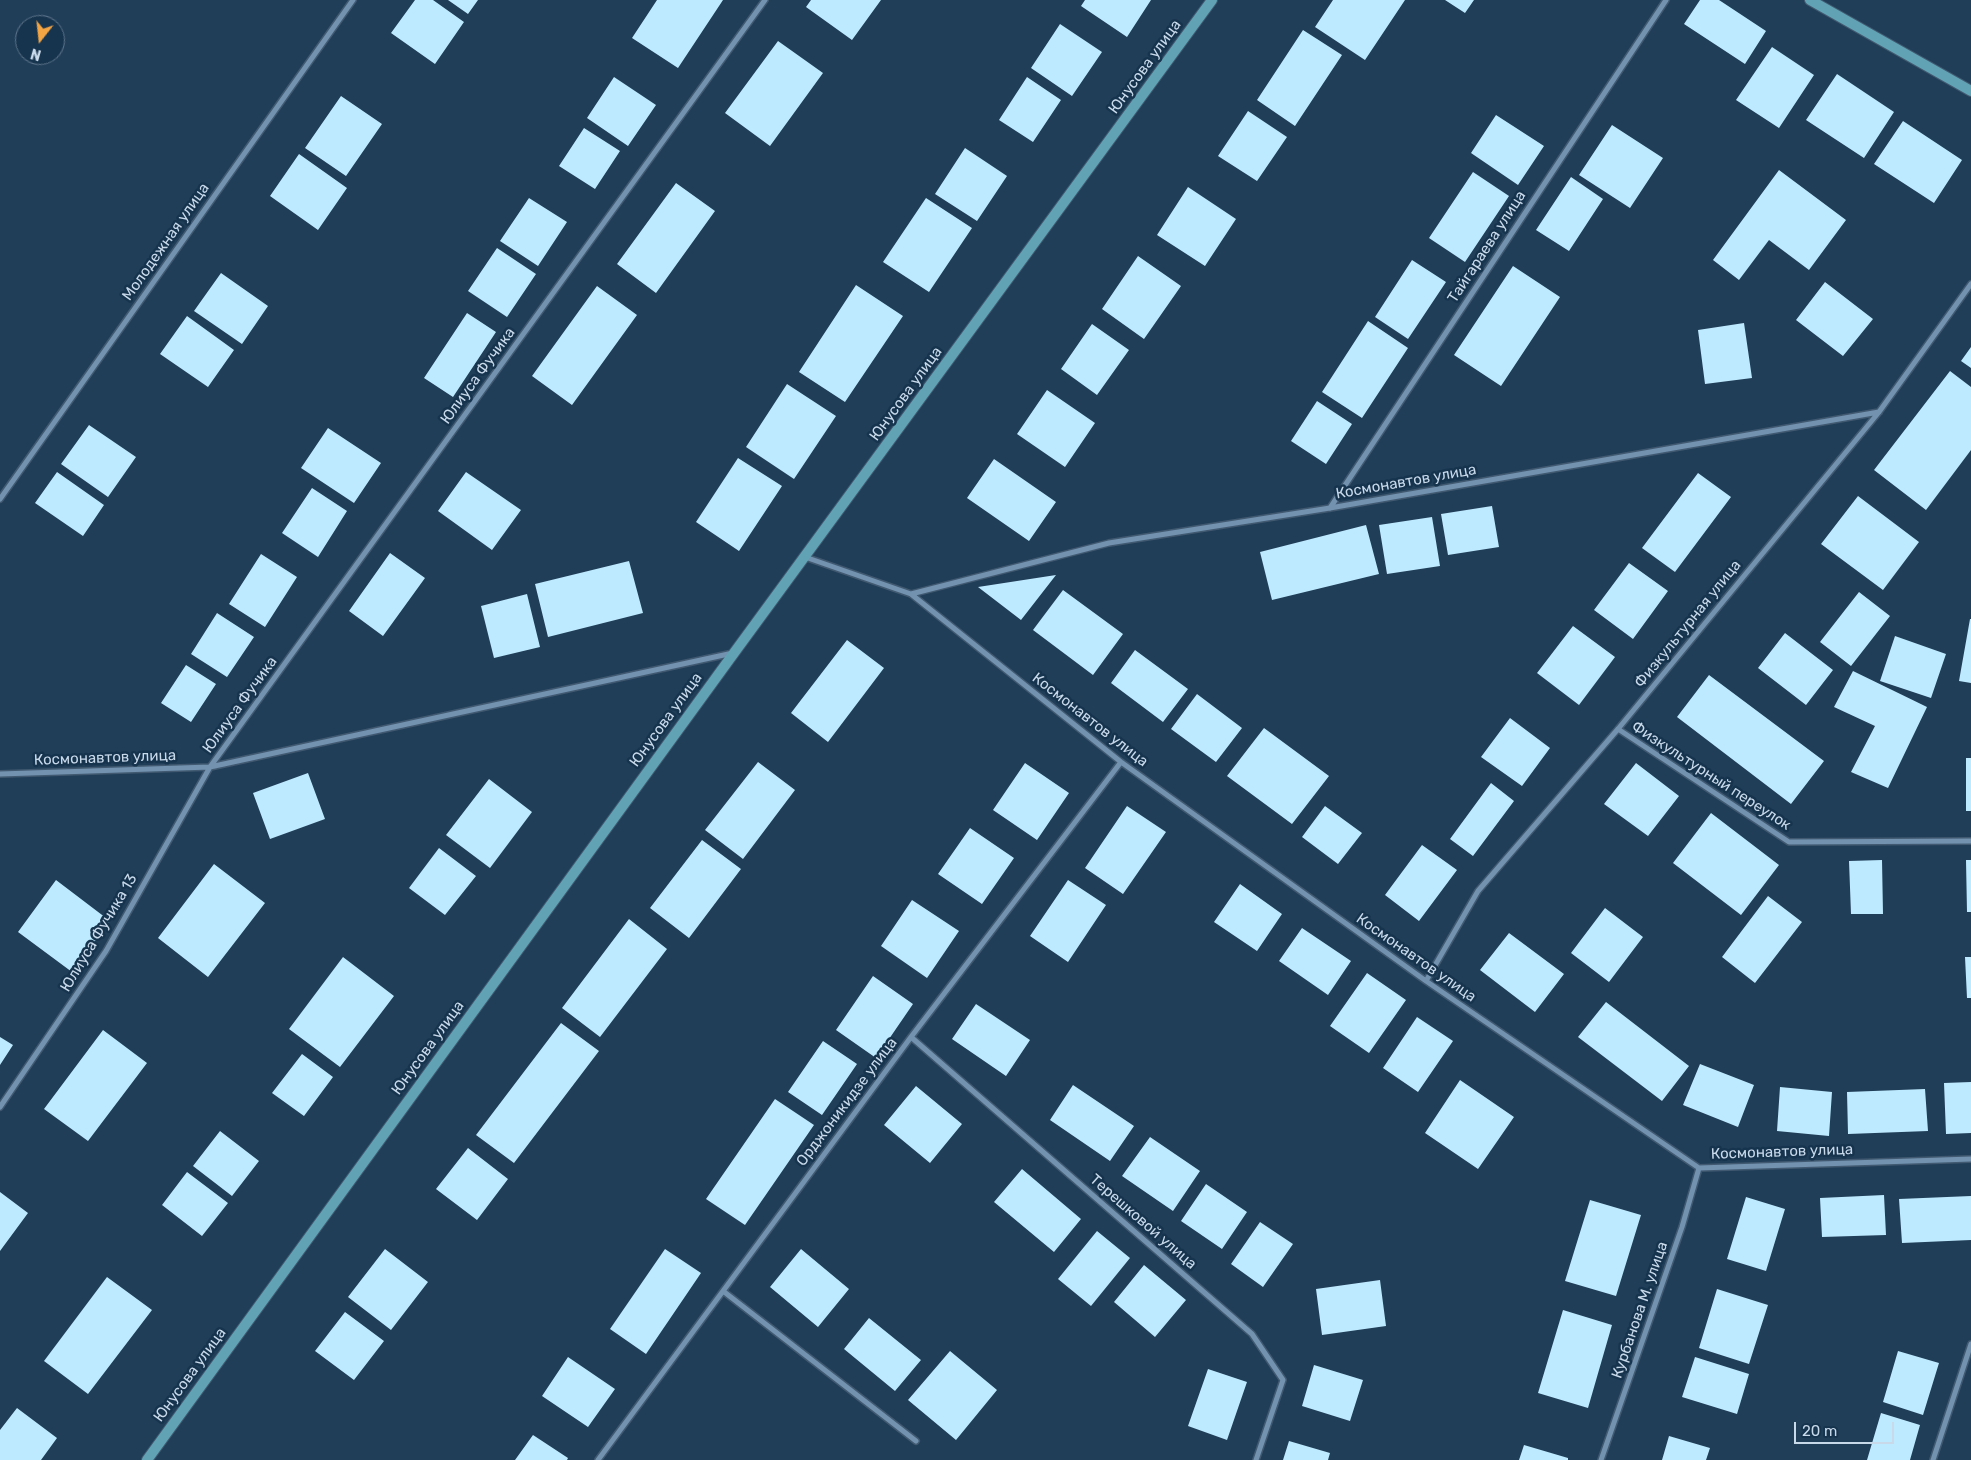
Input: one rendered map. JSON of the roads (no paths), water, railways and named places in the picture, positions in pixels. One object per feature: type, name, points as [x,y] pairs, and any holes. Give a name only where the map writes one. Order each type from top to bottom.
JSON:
[{"type":"main road","name":"Юнусова улица","points":[[147,1460],[1212,0]]},
{"type":"main road","points":[[1810,0],[1971,91]]},
{"type":"street","name":"Молодежная улица","points":[[0,499],[353,0]]},
{"type":"street","name":"Юлиуса Фучика","points":[[210,767],[765,0]]},
{"type":"street","name":"Тайгараева улица","points":[[1330,508],[1666,0]]},
{"type":"street","name":"Физкультурная улица","points":[[1426,981],[1478,891],[1618,729],[1878,412],[1971,284]]},
{"type":"street","name":"Космонавтов улица","points":[[910,594],[1109,543],[1330,508],[1878,412]]},
{"type":"street","name":"Космонавтов улица","points":[[806,557],[910,594],[1121,762],[1426,981],[1699,1168],[1971,1159]]},
{"type":"street","name":"Космонавтов улица","points":[[0,774],[210,767],[734,653]]},
{"type":"street","name":"Физкультурный переулок","points":[[1618,729],[1789,842],[1971,841]]},
{"type":"street","name":"Орджоникидзе улица","points":[[598,1460],[912,1037],[1121,762]]},
{"type":"street","name":"Юлиуса Фучика 13","points":[[0,1107],[106,951],[210,767]]},
{"type":"street","name":"Терешковой улица","points":[[912,1037],[1252,1334],[1284,1380],[1256,1460]]},
{"type":"street","name":"Курбанова М. улица","points":[[1601,1460],[1679,1237],[1699,1168]]},
{"type":"street","points":[[723,1291],[916,1441]]},
{"type":"street","points":[[1933,1460],[1971,1344]]}]
